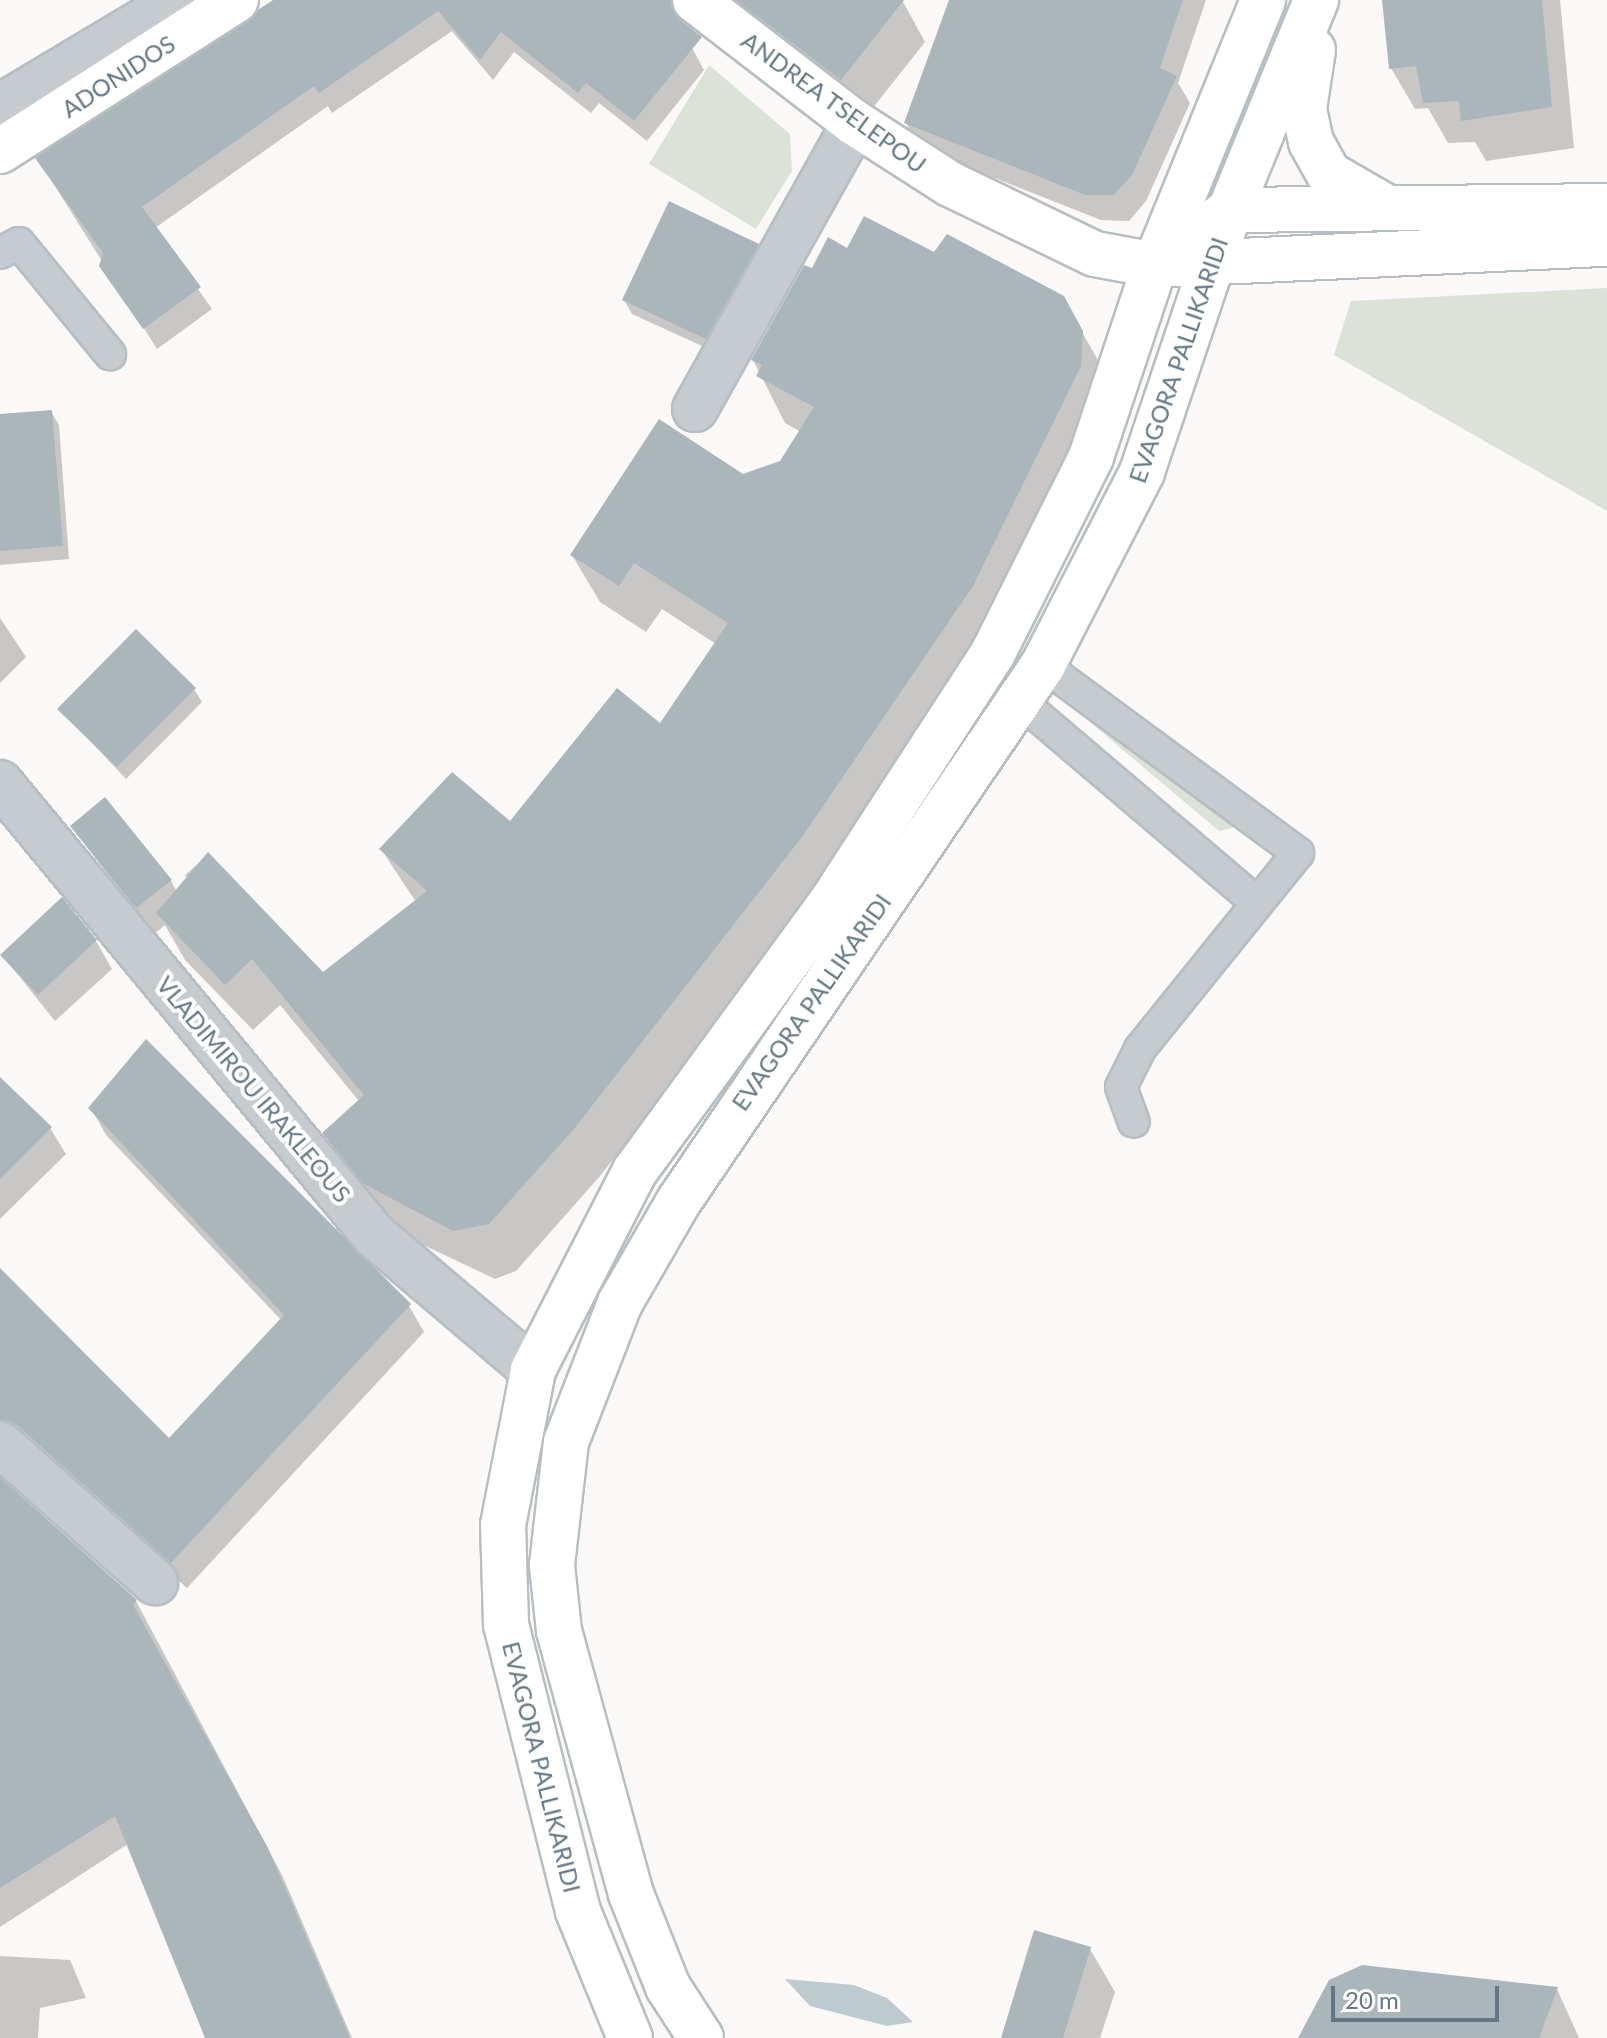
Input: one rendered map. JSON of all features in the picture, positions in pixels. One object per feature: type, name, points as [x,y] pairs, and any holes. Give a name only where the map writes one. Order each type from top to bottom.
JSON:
[{"type":"main road","name":"ADONIDOS","points":[[0,151],[236,0]]},
{"type":"main road","name":"ANDREA TSELEPOU","points":[[695,0],[855,123],[950,184],[1082,247],[1155,265],[1607,244]]},
{"type":"main road","name":"EVAGORA PALLIKARIDI","points":[[618,2032],[555,1831],[506,1624],[503,1525],[533,1370],[635,1171],[832,901],[992,655],[1091,457],[1155,265],[1263,0]]},
{"type":"main road","name":"EVAGORA PALLIKARIDI","points":[[701,2038],[668,1987],[605,1818],[559,1631],[552,1565],[566,1442],[620,1303],[679,1201],[1021,702],[1043,665],[1142,472],[1215,264],[1230,210],[1316,0]]},
{"type":"main road","points":[[1322,0],[1304,109],[1311,142],[1329,174],[1388,208]]},
{"type":"main road","points":[[1155,265],[1230,210],[1607,206]]},
{"type":"main road","points":[[618,2032],[668,1987]]},
{"type":"street","points":[[0,107],[179,0]]},
{"type":"street","points":[[695,409],[855,123]]},
{"type":"street","name":"VLADIMIROU IRAKLEOUS","points":[[0,783],[374,1235],[533,1370]]},
{"type":"street","points":[[0,1444],[155,1582]]},
{"type":"lane","points":[[0,253],[19,243],[110,354]]},
{"type":"lane","points":[[1043,665],[1298,853],[1254,900],[1140,1049],[1121,1087],[1134,1122]]},
{"type":"lane","points":[[1021,702],[1254,900]]},
{"type":"shaded area","points":[[709,65],[790,134],[792,171],[756,229],[649,164]]},
{"type":"shaded area","points":[[1607,288],[1607,511],[1334,355],[1351,301]]},
{"type":"shaded area","points":[[1085,718],[1233,811],[1240,826],[1219,831]]},
{"type":"shaded area","points":[[785,1979],[854,1985],[887,1998],[913,2022],[887,2026],[810,2006]]},
{"type":"building","points":[[273,0],[671,0],[679,19],[702,37],[634,121],[586,83],[578,93],[501,32],[480,60],[438,11],[319,93],[314,86],[142,207],[201,287],[143,329],[99,266],[103,253],[35,158]]},
{"type":"building","points":[[736,0],[904,0],[841,80]]},
{"type":"building","points":[[949,0],[1183,0],[1160,68],[1177,76],[1132,175],[1114,195],[1085,195],[904,123]]},
{"type":"building","points":[[1382,0],[1542,0],[1552,107],[1461,121],[1459,101],[1423,103],[1416,66],[1389,69]]},
{"type":"building","points":[[669,201],[759,244],[706,339],[622,300]]},
{"type":"building","points":[[864,216],[934,252],[947,234],[1064,296],[1083,331],[1081,366],[973,586],[802,837],[574,1129],[489,1224],[453,1231],[364,1184],[322,1133],[364,1095],[252,959],[225,985],[156,913],[208,852],[323,972],[427,891],[379,849],[452,772],[510,821],[617,688],[660,723],[728,623],[634,563],[619,586],[570,555],[659,419],[743,474],[780,461],[814,407],[756,376],[762,365],[751,360],[804,265],[812,268],[828,237],[847,248]]},
{"type":"building","points":[[52,410],[63,546],[0,551],[0,414]]},
{"type":"building","points":[[136,629],[196,688],[117,767],[57,709]]},
{"type":"building","points":[[105,797],[172,880],[136,908],[70,826]]},
{"type":"building","points":[[62,897],[97,940],[38,995],[0,955]]},
{"type":"building","points":[[146,1039],[411,1304],[171,1563],[17,1425],[0,1420],[0,1268],[169,1438],[284,1315],[88,1108]]},
{"type":"building","points":[[0,1077],[52,1127],[0,1179]]},
{"type":"building","points":[[0,1477],[137,1600],[133,1605],[268,1848],[350,2038],[205,2038],[115,1816],[0,1888]]},
{"type":"building","points":[[1034,1930],[1091,1947],[1063,2038],[1001,2038]]},
{"type":"building","points":[[1362,1965],[1558,1987],[1539,2038],[1298,2038],[1329,1980]]}]
